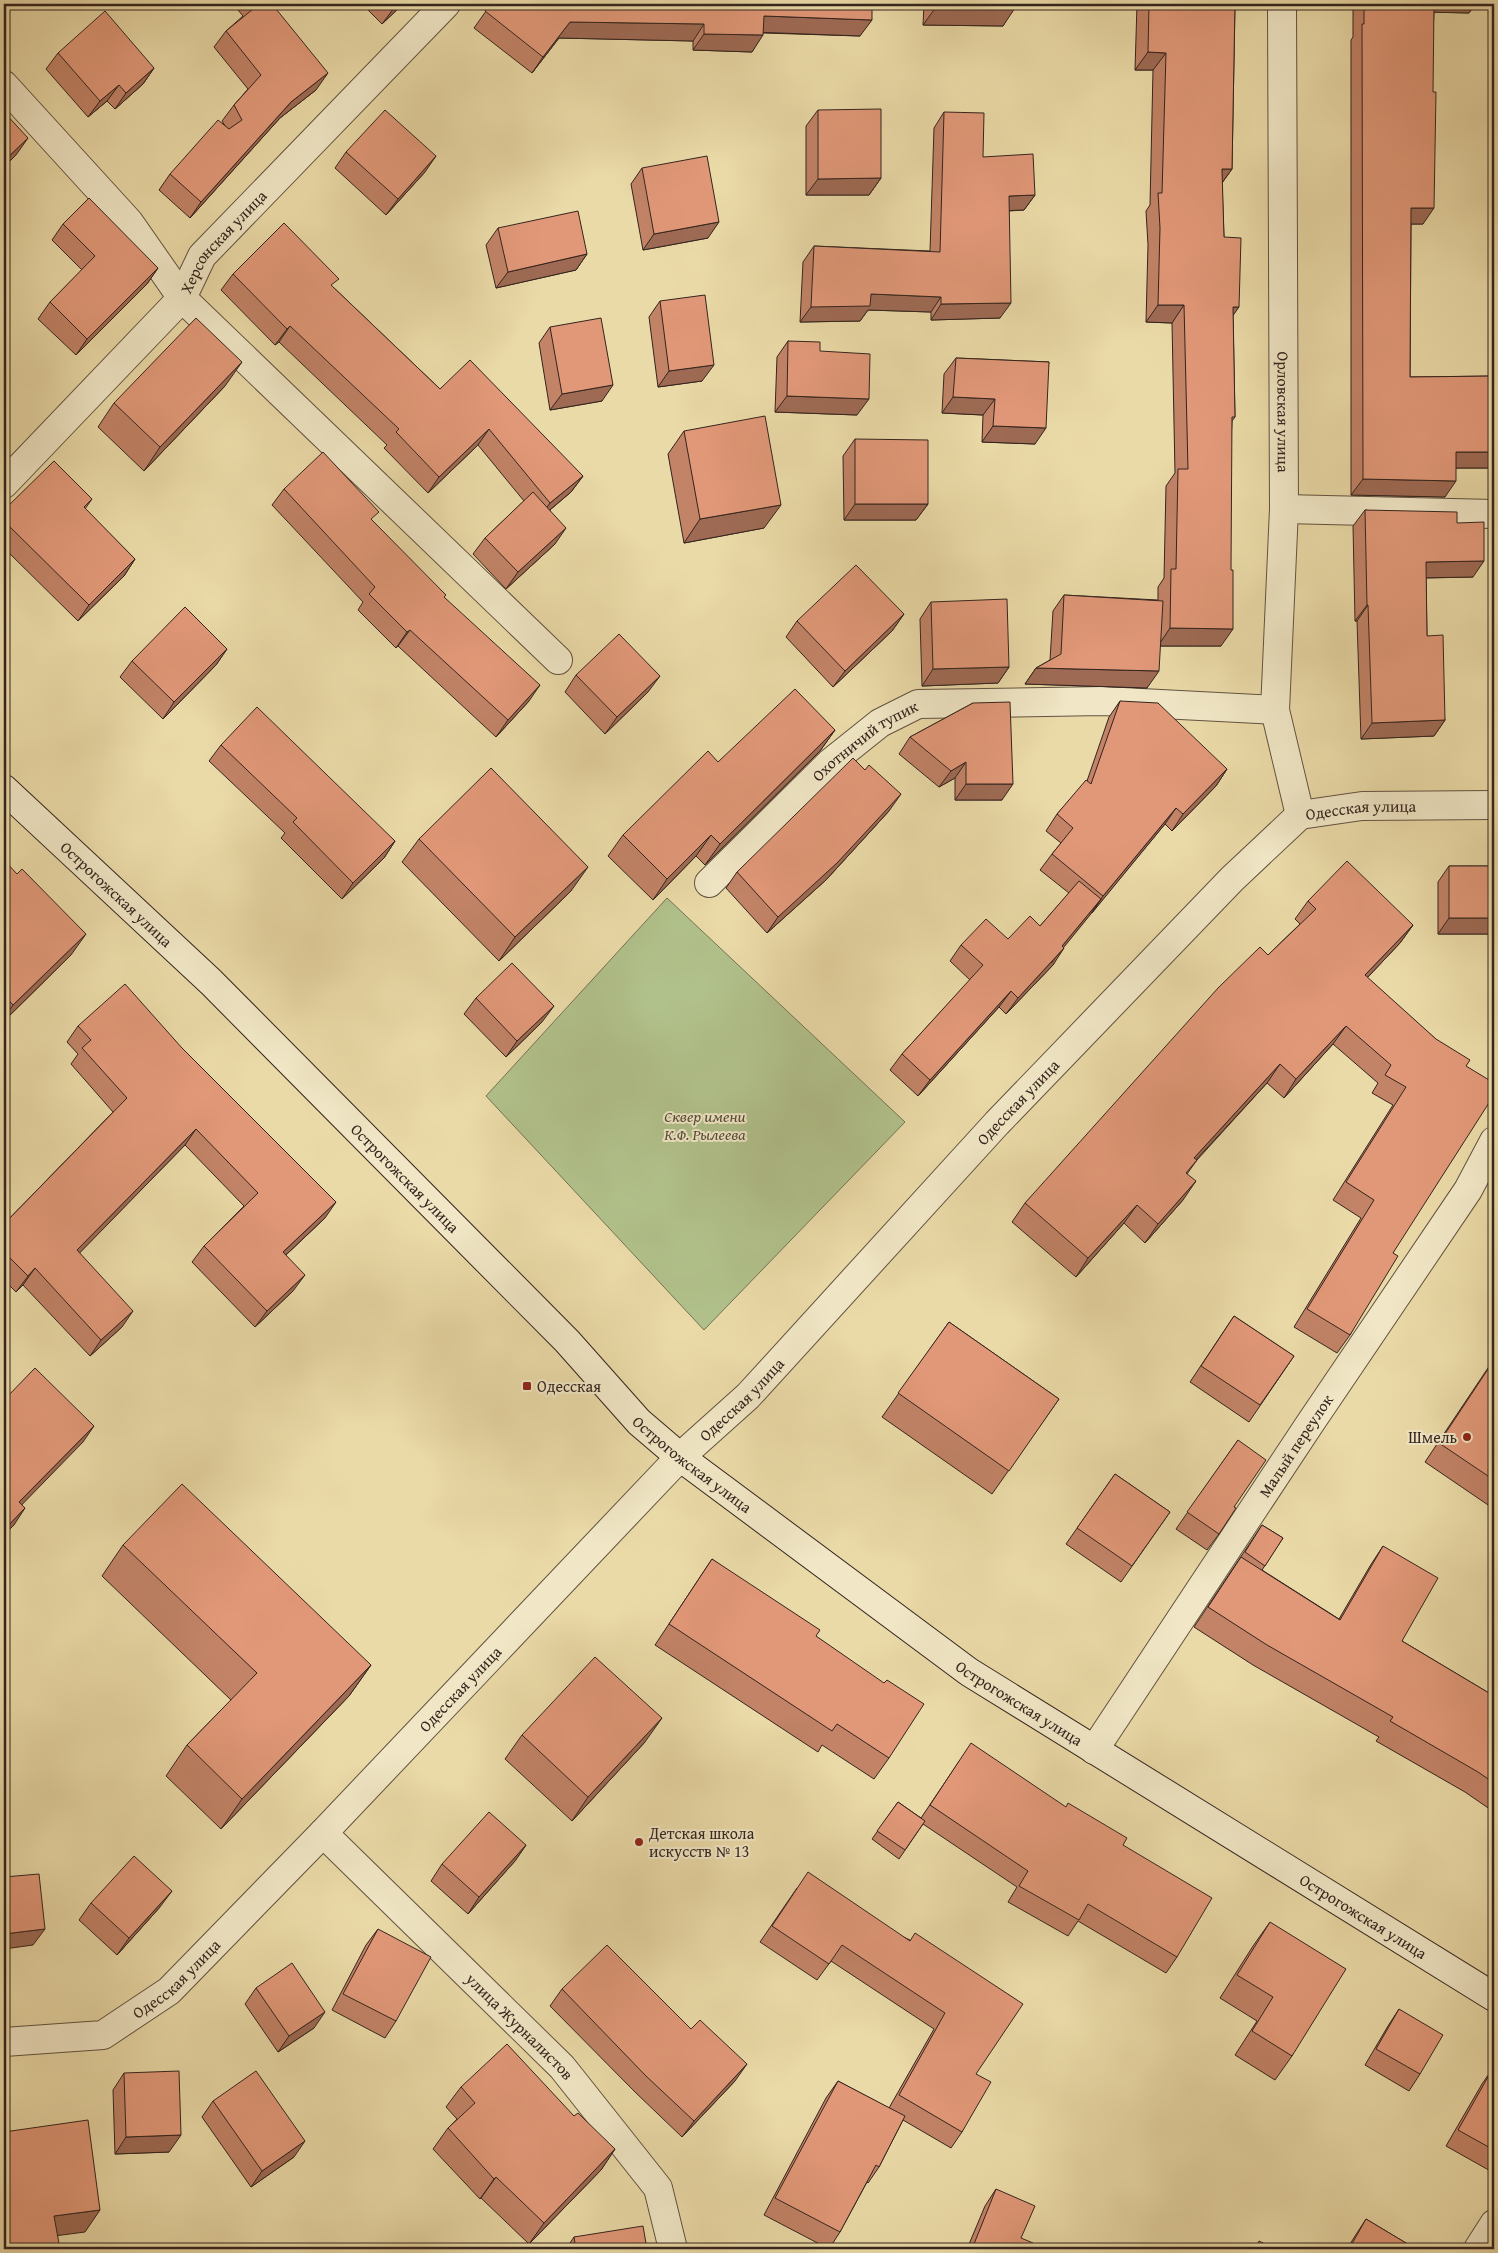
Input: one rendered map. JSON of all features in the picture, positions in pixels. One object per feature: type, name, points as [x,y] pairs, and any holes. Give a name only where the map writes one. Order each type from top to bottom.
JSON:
[{"type":"street","name":"Херсонская улица","points":[[4,484],[182,298],[202,256],[446,4]]},
{"type":"street","name":"Орловская улица","points":[[1282,4],[1284,509],[1275,710],[1300,815]]},
{"type":"street","points":[[4,85],[130,222],[182,298],[558,660]]},
{"type":"street","points":[[1284,509],[1494,514]]},
{"type":"street","name":"Охотничий тупик","points":[[709,882],[830,763],[880,723],[918,704],[1103,701],[1275,710]]},
{"type":"street","name":"Острогожская улица","points":[[4,789],[211,982],[567,1341],[639,1422],[680,1457],[969,1672],[1494,1997]]},
{"type":"street","name":"Одесская улица","points":[[4,2042],[103,2035],[168,1990],[323,1834],[680,1457],[748,1396],[997,1123],[1232,879],[1300,815],[1362,806],[1494,805]]},
{"type":"street","name":"Малый переулок","points":[[1094,1750],[1468,1190],[1494,1141]]},
{"type":"street","name":"улица Журналистов","points":[[323,1834],[562,2067],[658,2188],[673,2249]]},
{"type":"street","points":[[1478,2249],[1494,2224]]},
{"type":"green space","name":"Сквер имени К.Ф. Рылеева","points":[[667,898],[905,1122],[704,1330],[486,1096]]},
{"type":"building","points":[[257,4],[272,4],[328,73],[291,102],[201,202],[170,174],[218,120],[229,129],[242,120],[234,105],[261,75],[226,31]]},
{"type":"building","points":[[389,4],[398,4],[394,8]]},
{"type":"building","points":[[491,4],[599,4],[602,6],[602,4],[872,4],[872,20],[764,16],[763,35],[704,34],[704,24],[570,22],[543,57],[485,11]]},
{"type":"building","points":[[936,4],[1015,4],[1015,8],[936,7]]},
{"type":"building","points":[[1149,4],[1235,4],[1232,169],[1222,169],[1224,237],[1241,238],[1239,307],[1233,307],[1235,417],[1232,417],[1231,570],[1233,570],[1233,629],[1170,628],[1171,569],[1176,569],[1178,469],[1188,469],[1184,305],[1158,305],[1160,228],[1158,193],[1162,193],[1166,53],[1148,52]]},
{"type":"building","points":[[1364,4],[1434,4],[1433,92],[1436,92],[1434,208],[1411,208],[1410,377],[1494,376],[1494,452],[1456,452],[1456,481],[1363,479],[1362,24],[1364,24]]},
{"type":"building","points":[[105,11],[154,68],[126,93],[119,85],[100,101],[58,53]]},
{"type":"building","points":[[881,109],[881,178],[818,179],[818,110]]},
{"type":"building","points":[[385,110],[436,156],[398,199],[346,152]]},
{"type":"building","points":[[4,112],[28,138],[4,161]]},
{"type":"building","points":[[944,112],[984,113],[983,157],[1033,154],[1035,195],[1009,196],[1011,303],[941,304],[941,297],[871,294],[870,306],[811,307],[814,246],[940,252]]},
{"type":"building","points":[[707,156],[719,222],[654,234],[642,168]]},
{"type":"building","points":[[89,198],[158,268],[87,339],[50,302],[95,256],[63,224]]},
{"type":"building","points":[[578,211],[587,254],[508,272],[498,228]]},
{"type":"building","points":[[284,223],[339,279],[331,285],[440,389],[470,360],[583,476],[550,503],[489,429],[439,477],[396,432],[399,429],[290,326],[287,329],[233,274]]},
{"type":"building","points":[[705,295],[714,365],[669,371],[660,301]]},
{"type":"building","points":[[196,318],[242,362],[160,447],[114,403]]},
{"type":"building","points":[[601,318],[613,385],[562,394],[550,327]]},
{"type":"building","points":[[788,341],[820,342],[820,351],[870,354],[869,399],[787,396]]},
{"type":"building","points":[[956,358],[1049,362],[1046,428],[993,426],[995,399],[953,397]]},
{"type":"building","points":[[765,416],[781,505],[700,519],[684,431]]},
{"type":"building","points":[[855,439],[928,440],[928,504],[855,504]]},
{"type":"building","points":[[323,452],[379,512],[371,519],[446,595],[444,597],[540,685],[508,720],[410,630],[407,632],[369,594],[375,587],[284,489]]},
{"type":"building","points":[[54,461],[92,499],[84,507],[135,559],[89,605],[4,521],[4,510]]},
{"type":"building","points":[[533,492],[566,528],[518,572],[485,538]]},
{"type":"building","points":[[1365,510],[1457,512],[1457,523],[1484,522],[1484,561],[1426,562],[1427,636],[1443,635],[1445,720],[1372,723]]},
{"type":"building","points":[[856,565],[904,614],[845,671],[797,621]]},
{"type":"building","points":[[1064,595],[1163,601],[1159,671],[1036,668],[1061,654]]},
{"type":"building","points":[[1007,599],[1009,667],[933,669],[931,602]]},
{"type":"building","points":[[185,607],[227,649],[174,702],[132,661]]},
{"type":"building","points":[[619,634],[660,676],[617,717],[576,675]]},
{"type":"building","points":[[795,689],[835,730],[720,844],[711,835],[667,879],[623,835],[708,751],[718,762]]},
{"type":"building","points":[[1120,701],[1158,703],[1227,769],[1183,814],[1176,808],[1103,896],[1052,854],[1073,828],[1057,814],[1086,780],[1091,784]]},
{"type":"building","points":[[1010,702],[1013,784],[966,784],[966,762],[951,771],[910,737],[973,703]]},
{"type":"building","points":[[257,707],[395,841],[353,883],[293,822],[297,818],[221,745]]},
{"type":"building","points":[[853,758],[865,770],[869,765],[901,794],[837,863],[778,917],[737,872]]},
{"type":"building","points":[[491,768],[588,867],[515,937],[419,839]]},
{"type":"building","points":[[4,860],[17,874],[22,869],[86,934],[13,1005],[4,995]]},
{"type":"building","points":[[1347,861],[1413,925],[1365,975],[1436,1039],[1470,1060],[1466,1066],[1494,1083],[1494,1095],[1393,1253],[1398,1256],[1350,1335],[1307,1309],[1374,1200],[1346,1182],[1406,1087],[1385,1075],[1391,1065],[1346,1026],[1296,1079],[1280,1064],[1194,1158],[1197,1160],[1186,1173],[1196,1181],[1158,1224],[1137,1205],[1088,1258],[1025,1203],[1218,988],[1260,947],[1268,955],[1316,909],[1308,901]]},
{"type":"building","points":[[1449,866],[1494,866],[1494,918],[1449,918]]},
{"type":"building","points":[[1079,881],[1101,899],[1062,946],[1064,948],[1018,998],[1011,991],[930,1080],[902,1054],[983,965],[961,945],[986,919],[1008,939],[1030,916],[1040,926]]},
{"type":"building","points":[[512,963],[554,1006],[517,1041],[476,998]]},
{"type":"building","points":[[125,984],[182,1048],[336,1202],[283,1252],[305,1275],[267,1311],[204,1246],[258,1193],[196,1129],[77,1250],[133,1311],[101,1340],[35,1268],[28,1276],[4,1252],[4,1224],[127,1098],[82,1048],[91,1040],[78,1026]]},
{"type":"building","points":[[1234,1316],[1294,1356],[1260,1405],[1201,1366]]},
{"type":"building","points":[[949,1322],[1059,1399],[1009,1471],[898,1393]]},
{"type":"building","points":[[1494,1360],[1494,1480],[1439,1443]]},
{"type":"building","points":[[35,1368],[94,1426],[19,1502],[25,1508],[4,1530],[4,1400]]},
{"type":"building","points":[[1238,1440],[1266,1460],[1234,1507],[1236,1508],[1219,1534],[1187,1512]]},
{"type":"building","points":[[1115,1474],[1170,1512],[1132,1566],[1077,1528]]},
{"type":"building","points":[[182,1484],[371,1665],[242,1799],[187,1745],[257,1673],[123,1545]]},
{"type":"building","points":[[1262,1525],[1283,1538],[1265,1566],[1245,1552]]},
{"type":"building","points":[[1383,1546],[1438,1578],[1402,1641],[1494,1696],[1494,1783],[1390,1721],[1393,1717],[1267,1645],[1208,1607],[1241,1557],[1340,1620]]},
{"type":"building","points":[[712,1559],[820,1630],[816,1636],[884,1683],[887,1680],[924,1704],[889,1758],[837,1724],[832,1731],[669,1624]]},
{"type":"building","points":[[595,1657],[662,1718],[588,1797],[522,1735]]},
{"type":"building","points":[[971,1743],[1066,1807],[1068,1803],[1127,1838],[1123,1845],[1212,1898],[1177,1957],[1088,1904],[1079,1920],[1019,1886],[1028,1871],[930,1805]]},
{"type":"building","points":[[898,1802],[925,1821],[905,1850],[877,1831]]},
{"type":"building","points":[[489,1812],[526,1845],[479,1897],[442,1864]]},
{"type":"building","points":[[134,1856],[172,1891],[129,1938],[91,1903]]},
{"type":"building","points":[[808,1872],[910,1941],[915,1933],[1023,2004],[976,2074],[991,2082],[962,2132],[899,2095],[945,2013],[842,1945],[829,1964],[772,1926]]},
{"type":"building","points":[[39,1874],[45,1929],[4,1934],[4,1877]]},
{"type":"building","points":[[1270,1922],[1346,1969],[1292,2056],[1252,2031],[1273,1997],[1237,1975]]},
{"type":"building","points":[[378,1929],[431,1957],[396,2021],[343,1994]]},
{"type":"building","points":[[607,1945],[691,2029],[700,2020],[747,2064],[694,2121],[646,2076],[562,1989]]},
{"type":"building","points":[[292,1963],[325,2012],[289,2036],[256,1988]]},
{"type":"building","points":[[1399,2009],[1443,2035],[1420,2074],[1376,2049]]},
{"type":"building","points":[[507,2044],[574,2116],[578,2113],[615,2149],[544,2223],[496,2177],[494,2179],[448,2128],[475,2103],[461,2087]]},
{"type":"building","points":[[1494,2068],[1494,2150],[1458,2130]]},
{"type":"building","points":[[179,2071],[181,2135],[126,2137],[124,2073]]},
{"type":"building","points":[[256,2071],[305,2141],[262,2171],[213,2101]]},
{"type":"building","points":[[838,2081],[905,2116],[879,2167],[876,2165],[840,2232],[775,2198]]},
{"type":"building","points":[[88,2120],[100,2210],[54,2216],[60,2249],[4,2249],[4,2132]]},
{"type":"building","points":[[996,2189],[1035,2206],[1021,2238],[1033,2243],[1031,2249],[972,2249]]},
{"type":"building","points":[[1366,2219],[1416,2249],[1349,2249]]},
{"type":"building","points":[[643,2226],[647,2249],[576,2249],[574,2237]]},
{"type":"building","points":[[1259,2241],[1275,2249],[1255,2249]]},
{"type":"place","name":"Одесская","points":[[527,1386]]},
{"type":"place","name":"Шмель","points":[[1467,1437]]},
{"type":"place","name":"Детская школа искусств № 13","points":[[639,1842]]}]
